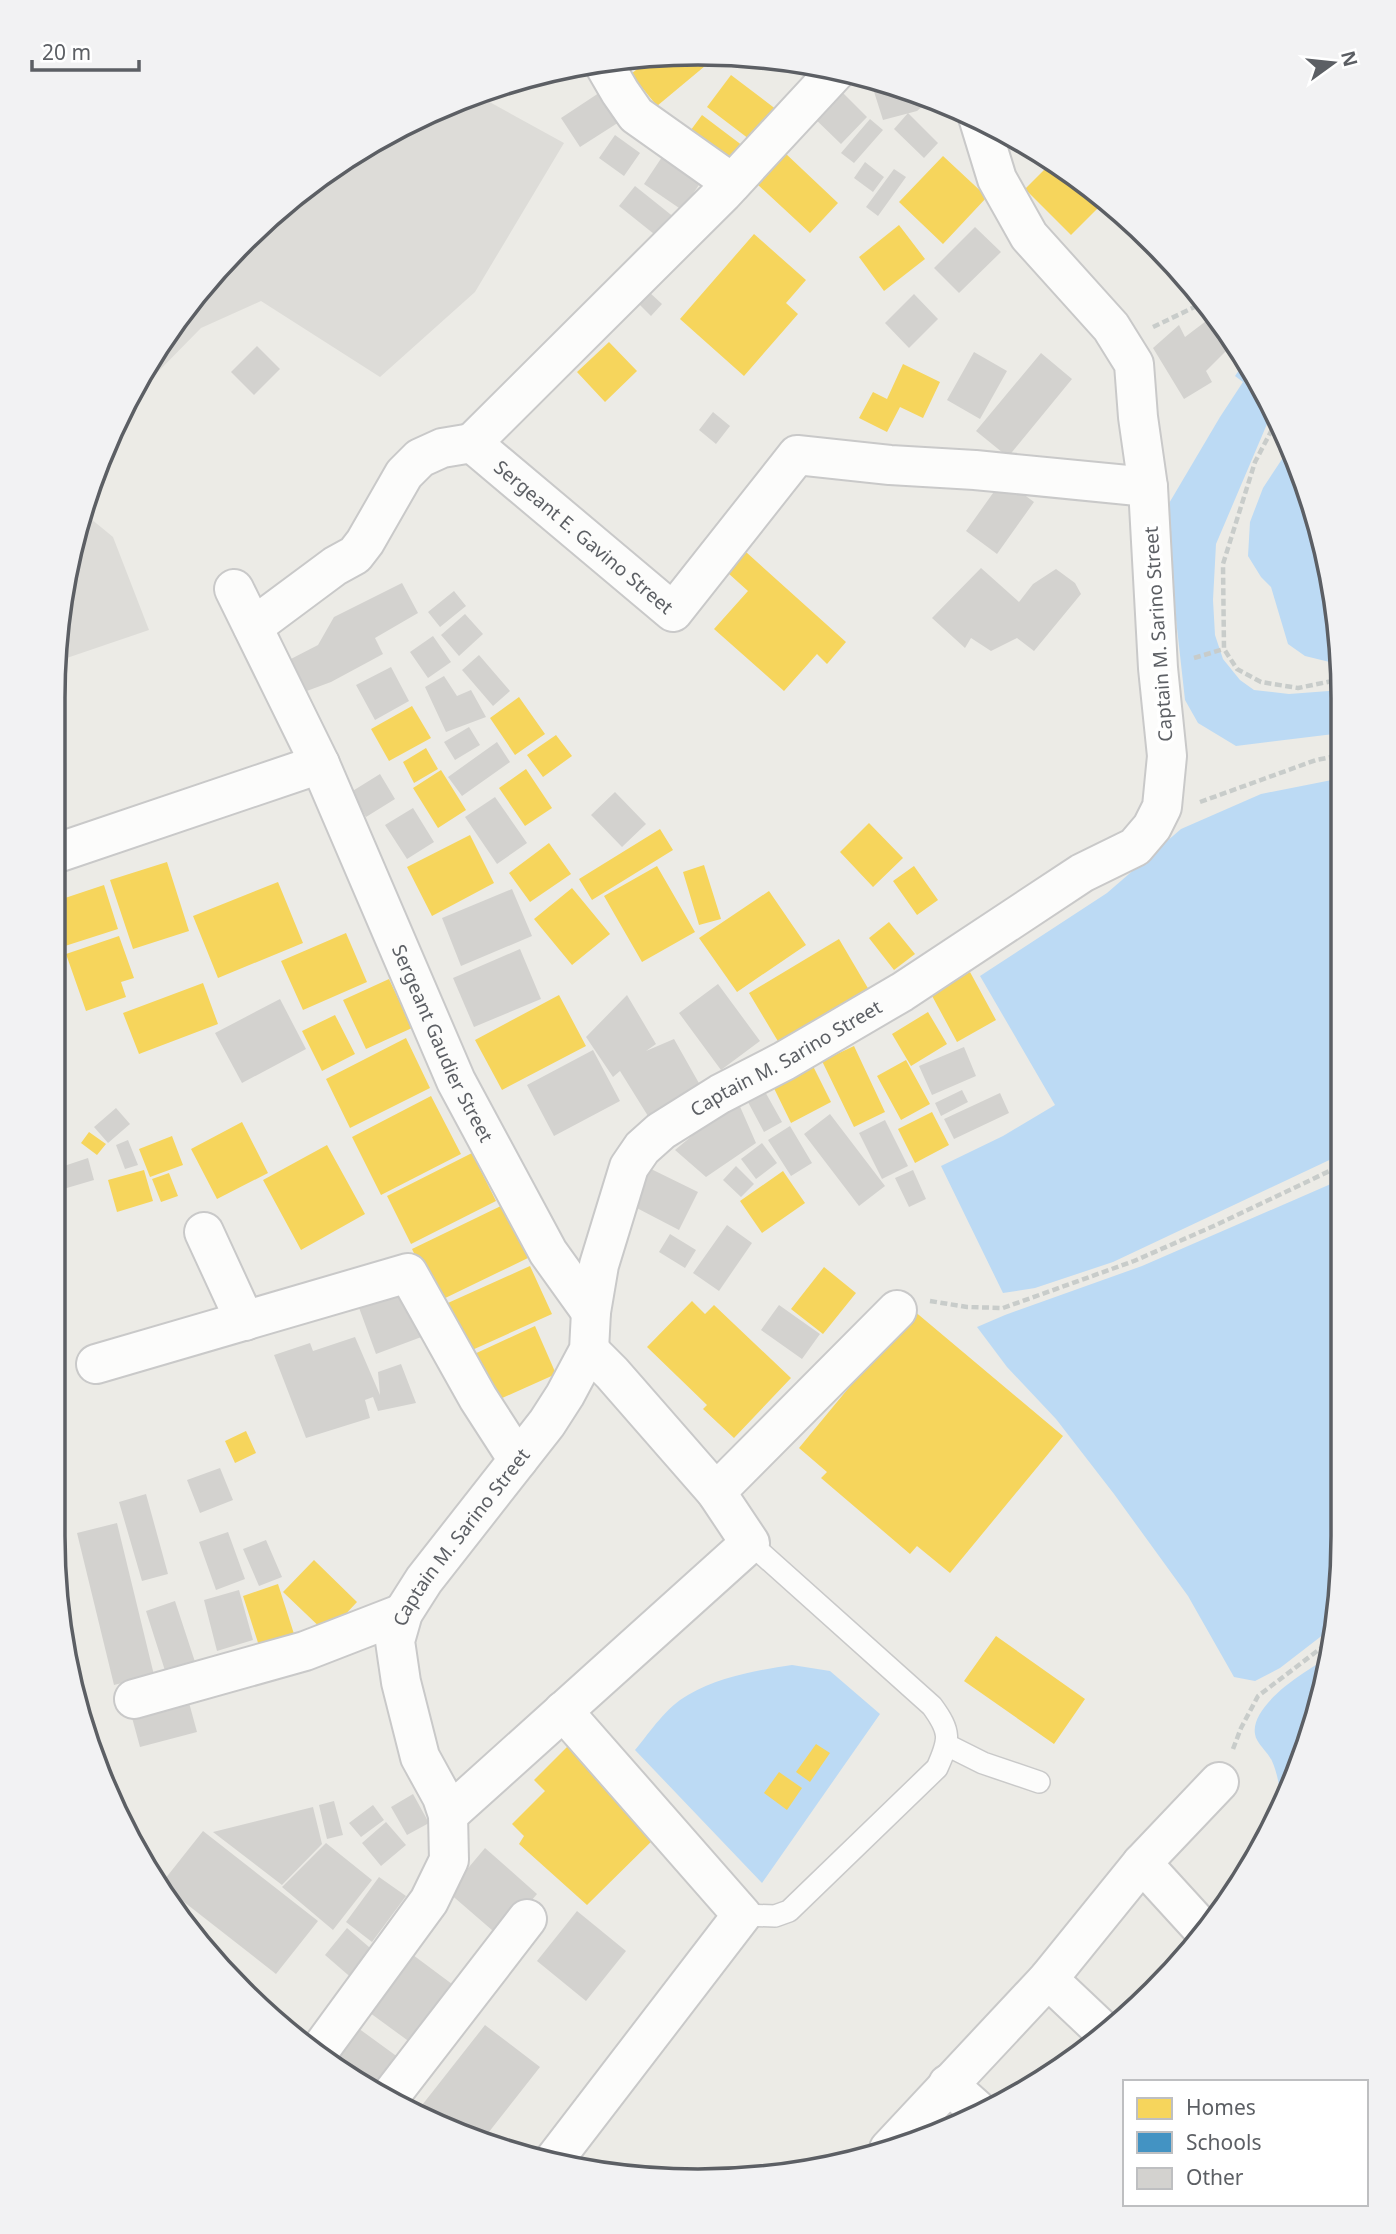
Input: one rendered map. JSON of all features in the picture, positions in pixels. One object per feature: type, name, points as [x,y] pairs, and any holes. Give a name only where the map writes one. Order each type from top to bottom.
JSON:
[{"type":"street","points":[[608,71],[636,115],[732,183]]},
{"type":"street","points":[[253,627],[335,566],[355,555],[404,474],[420,458],[442,448],[472,443],[732,183],[829,79]]},
{"type":"street","name":"Captain M. Sarino Street","points":[[323,2046],[429,1901],[449,1860],[449,1815],[420,1757],[401,1682],[395,1641],[403,1613],[424,1580],[565,1395],[589,1350],[591,1312],[599,1265],[629,1167],[642,1148],[661,1131],[720,1094],[784,1061],[902,992],[1082,873],[1135,847],[1152,827],[1162,807],[1167,756],[1157,656],[1148,487],[1134,364],[1111,327],[1029,236],[997,179],[983,133]]},
{"type":"street","name":"Sergeant E. Gavino Street","points":[[472,443],[673,612],[797,455],[1148,487]]},
{"type":"street","name":"Sergeant Gaudier Street","points":[[234,589],[320,764],[456,1081],[548,1252],[591,1312]]},
{"type":"street","points":[[65,850],[320,764]]},
{"type":"street","points":[[204,1232],[245,1321]]},
{"type":"street","points":[[96,1364],[408,1273],[478,1398],[518,1460]]},
{"type":"street","points":[[716,1492],[897,1310]]},
{"type":"street","points":[[449,1815],[750,1543],[716,1492],[589,1350]]},
{"type":"street","points":[[134,1699],[305,1651],[403,1613]]},
{"type":"street","points":[[559,2154],[742,1915],[564,1711]]},
{"type":"street","points":[[900,2136],[1048,1979],[1142,1863],[1219,1782]]},
{"type":"street","points":[[1142,1863],[1198,1924]]},
{"type":"street","points":[[394,2091],[527,1919]]},
{"type":"street","points":[[1048,1979],[1098,2026]]},
{"type":"street","points":[[948,2084],[973,2106]]},
{"type":"lane","points":[[742,1915],[775,1916],[789,1911],[937,1768],[947,1745],[945,1723],[932,1706],[750,1543]]},
{"type":"lane","points":[[947,1745],[983,1763],[1040,1782]]},
{"type":"path","points":[[1121,343],[1195,307]]},
{"type":"path","points":[[1272,430],[1255,462],[1223,564],[1224,649],[1237,669],[1261,682],[1298,688],[1331,681]]},
{"type":"path","points":[[1188,660],[1224,649]]},
{"type":"path","points":[[1157,818],[1315,760],[1331,757]]},
{"type":"path","points":[[897,1310],[920,1300],[967,1307],[1003,1308],[1134,1261],[1331,1170]]},
{"type":"path","points":[[1219,1782],[1241,1728],[1258,1696],[1321,1648]]},
{"type":"shaded area","points":[[487,101],[564,143],[475,292],[380,377],[261,301],[201,328],[152,378],[171,346],[222,280],[280,222],[346,171],[418,130]]},
{"type":"shaded area","points":[[91,519],[113,537],[149,630],[66,658],[77,574]]},
{"type":"water","points":[[1239,370],[1268,422],[1216,544],[1213,600],[1215,635],[1223,659],[1240,680],[1254,690],[1289,694],[1331,691],[1331,734],[1236,746],[1198,723],[1185,700],[1166,529],[1168,505],[1243,382],[1235,376]]},
{"type":"water","points":[[1283,457],[1310,534],[1326,615],[1330,662],[1305,656],[1288,644],[1271,587],[1248,556],[1250,522],[1263,488]]},
{"type":"water","points":[[1331,780],[1331,1159],[1113,1262],[1035,1288],[1003,1293],[941,1166],[1003,1136],[1055,1105],[980,976],[1107,893],[1181,829],[1261,794]]},
{"type":"water","points":[[1331,1184],[1331,1536],[1326,1619],[1323,1635],[1280,1668],[1255,1681],[1234,1677],[1188,1596],[1114,1494],[1056,1419],[1007,1367],[977,1327],[1142,1266]]},
{"type":"water","points":[[1318,1664],[1298,1740],[1280,1786],[1274,1766],[1256,1737],[1256,1723],[1270,1700]]},
{"type":"water","points":[[792,1665],[830,1671],[880,1714],[762,1883],[635,1750],[666,1713],[688,1695],[726,1679]]},
{"type":"building: Homes","points":[[706,65],[657,106],[631,74],[639,68]]},
{"type":"building: Homes","points":[[731,75],[777,110],[753,142],[707,107]]},
{"type":"building: Homes","points":[[702,115],[747,149],[730,172],[685,138]]},
{"type":"building: Homes","points":[[784,152],[838,203],[810,233],[756,183]]},
{"type":"building: Homes","points":[[943,156],[987,197],[943,244],[899,202]]},
{"type":"building: Homes","points":[[1046,168],[1098,208],[1071,235],[1025,189]]},
{"type":"building: Homes","points":[[899,225],[925,259],[884,291],[859,257]]},
{"type":"building: Homes","points":[[754,234],[806,280],[786,303],[798,314],[744,376],[680,319]]},
{"type":"building: Homes","points":[[609,342],[637,371],[605,402],[577,372]]},
{"type":"building: Homes","points":[[903,364],[940,382],[923,418],[900,407],[887,432],[859,418],[873,392],[887,399]]},
{"type":"building: Homes","points":[[746,552],[846,642],[827,664],[817,654],[784,691],[714,629],[748,591],[728,573]]},
{"type":"building: Homes","points":[[519,697],[545,734],[515,755],[490,718]]},
{"type":"building: Homes","points":[[412,706],[431,738],[389,761],[371,729]]},
{"type":"building: Homes","points":[[556,735],[572,756],[543,777],[527,755]]},
{"type":"building: Homes","points":[[426,748],[438,769],[414,783],[403,762]]},
{"type":"building: Homes","points":[[526,769],[552,808],[525,826],[499,788]]},
{"type":"building: Homes","points":[[441,770],[466,810],[438,828],[413,788]]},
{"type":"building: Homes","points":[[869,823],[903,858],[873,887],[840,852]]},
{"type":"building: Homes","points":[[660,829],[673,850],[592,900],[579,879]]},
{"type":"building: Homes","points":[[470,835],[494,883],[432,916],[407,867]]},
{"type":"building: Homes","points":[[549,843],[571,874],[530,902],[509,873]]},
{"type":"building: Homes","points":[[167,862],[189,931],[133,949],[110,880]]},
{"type":"building: Homes","points":[[704,865],[721,919],[699,925],[683,872]]},
{"type":"building: Homes","points":[[657,866],[695,932],[642,962],[604,896]]},
{"type":"building: Homes","points":[[914,866],[938,900],[917,915],[893,881]]},
{"type":"building: Homes","points":[[278,882],[303,943],[218,978],[193,916]]},
{"type":"building: Homes","points":[[104,885],[118,929],[65,946],[65,898]]},
{"type":"building: Homes","points":[[572,888],[610,934],[572,965],[534,919]]},
{"type":"building: Homes","points":[[769,891],[806,945],[737,992],[699,938]]},
{"type":"building: Homes","points":[[889,922],[915,954],[894,970],[869,938]]},
{"type":"building: Homes","points":[[346,933],[367,982],[303,1010],[281,961]]},
{"type":"building: Homes","points":[[119,936],[134,978],[121,982],[126,997],[86,1011],[66,954]]},
{"type":"building: Homes","points":[[839,939],[869,990],[779,1043],[749,993]]},
{"type":"building: Homes","points":[[970,972],[996,1020],[957,1042],[931,994]]},
{"type":"building: Homes","points":[[389,979],[412,1028],[366,1049],[343,1000]]},
{"type":"building: Homes","points":[[203,983],[218,1024],[139,1054],[123,1013]]},
{"type":"building: Homes","points":[[559,995],[586,1046],[502,1090],[475,1040]]},
{"type":"building: Homes","points":[[928,1012],[947,1044],[911,1066],[892,1034]]},
{"type":"building: Homes","points":[[335,1015],[355,1054],[322,1071],[302,1031]]},
{"type":"building: Homes","points":[[406,1038],[430,1088],[350,1128],[326,1079]]},
{"type":"building: Homes","points":[[854,1046],[885,1112],[854,1127],[822,1061]]},
{"type":"building: Homes","points":[[807,1054],[831,1102],[791,1123],[767,1074]]},
{"type":"building: Homes","points":[[906,1060],[930,1104],[901,1120],[877,1076]]},
{"type":"building: Homes","points":[[431,1096],[461,1154],[381,1195],[352,1137]]},
{"type":"building: Homes","points":[[932,1112],[949,1145],[915,1163],[898,1129]]},
{"type":"building: Homes","points":[[242,1122],[268,1173],[217,1199],[191,1149]]},
{"type":"building: Homes","points":[[89,1132],[106,1144],[97,1155],[81,1143]]},
{"type":"building: Homes","points":[[172,1136],[183,1165],[150,1177],[139,1149]]},
{"type":"building: Homes","points":[[327,1145],[365,1214],[301,1250],[263,1180]]},
{"type":"building: Homes","points":[[472,1153],[496,1201],[411,1244],[387,1196]]},
{"type":"building: Homes","points":[[144,1170],[153,1201],[117,1212],[108,1180]]},
{"type":"building: Homes","points":[[783,1171],[805,1203],[762,1233],[740,1201]]},
{"type":"building: Homes","points":[[169,1173],[178,1196],[161,1202],[152,1179]]},
{"type":"building: Homes","points":[[505,1204],[530,1257],[437,1302],[412,1249]]},
{"type":"building: Homes","points":[[530,1266],[552,1314],[461,1355],[439,1307]]},
{"type":"building: Homes","points":[[824,1267],[856,1293],[823,1334],[791,1309]]},
{"type":"building: Homes","points":[[692,1301],[705,1314],[714,1305],[791,1378],[734,1438],[703,1409],[707,1405],[647,1347]]},
{"type":"building: Homes","points":[[913,1310],[1063,1436],[950,1573],[917,1546],[910,1554],[821,1478],[827,1472],[799,1448]]},
{"type":"building: Homes","points":[[535,1326],[556,1374],[491,1403],[470,1356]]},
{"type":"building: Homes","points":[[246,1431],[256,1453],[235,1463],[225,1441]]},
{"type":"building: Homes","points":[[314,1560],[357,1602],[327,1634],[283,1592]]},
{"type":"building: Homes","points":[[278,1584],[295,1637],[260,1649],[243,1596]]},
{"type":"building: Homes","points":[[996,1636],[1085,1699],[1054,1744],[964,1681]]},
{"type":"building: Homes","points":[[572,1742],[662,1831],[587,1905],[519,1844],[524,1836],[512,1824],[545,1791],[534,1780]]},
{"type":"building: Homes","points":[[816,1744],[830,1753],[810,1782],[796,1772]]},
{"type":"building: Homes","points":[[779,1772],[802,1788],[787,1810],[764,1793]]},
{"type":"building: Other","points":[[608,87],[627,117],[580,147],[561,118]]},
{"type":"building: Other","points":[[837,87],[867,117],[841,144],[810,114]]},
{"type":"building: Other","points":[[873,89],[923,106],[917,111],[883,120]]},
{"type":"building: Other","points":[[908,113],[938,143],[924,158],[894,129]]},
{"type":"building: Other","points":[[870,119],[883,130],[854,163],[841,153]]},
{"type":"building: Other","points":[[615,135],[640,153],[624,176],[599,158]]},
{"type":"building: Other","points":[[670,145],[709,170],[682,210],[644,184]]},
{"type":"building: Other","points":[[865,162],[884,177],[873,192],[854,178]]},
{"type":"building: Other","points":[[894,169],[906,177],[878,216],[866,207]]},
{"type":"building: Other","points":[[635,186],[675,218],[659,238],[619,206]]},
{"type":"building: Other","points":[[975,227],[1001,252],[959,293],[934,268]]},
{"type":"building: Other","points":[[649,292],[662,304],[651,316],[638,303]]},
{"type":"building: Other","points":[[914,294],[938,319],[909,348],[885,323]]},
{"type":"building: Other","points":[[1206,321],[1227,350],[1206,371],[1212,382],[1184,399],[1153,348],[1179,325],[1185,337]]},
{"type":"building: Other","points":[[257,346],[280,369],[254,395],[231,372]]},
{"type":"building: Other","points":[[974,352],[1007,371],[980,419],[947,400]]},
{"type":"building: Other","points":[[1041,353],[1072,379],[1008,457],[976,431]]},
{"type":"building: Other","points":[[713,412],[730,426],[716,444],[699,430]]},
{"type":"building: Other","points":[[1003,479],[1034,502],[997,554],[966,531]]},
{"type":"building: Other","points":[[981,568],[1019,602],[1033,584],[1056,569],[1075,583],[1081,594],[1034,651],[1017,638],[991,651],[971,638],[965,648],[932,618]]},
{"type":"building: Other","points":[[402,583],[418,613],[375,638],[383,654],[331,682],[304,692],[287,661],[318,645],[334,617]]},
{"type":"building: Other","points":[[454,591],[466,606],[440,627],[428,612]]},
{"type":"building: Other","points":[[465,614],[483,634],[459,656],[441,635]]},
{"type":"building: Other","points":[[433,636],[451,662],[428,678],[410,652]]},
{"type":"building: Other","points":[[479,655],[510,691],[493,706],[462,670]]},
{"type":"building: Other","points":[[391,667],[409,701],[375,720],[356,685]]},
{"type":"building: Other","points":[[444,676],[457,696],[471,690],[486,717],[446,732],[425,687]]},
{"type":"building: Other","points":[[469,727],[480,745],[455,760],[444,742]]},
{"type":"building: Other","points":[[497,742],[510,762],[462,796],[448,777]]},
{"type":"building: Other","points":[[380,774],[395,799],[366,817],[351,792]]},
{"type":"building: Other","points":[[615,792],[646,824],[622,847],[591,815]]},
{"type":"building: Other","points":[[495,797],[527,843],[497,864],[465,817]]},
{"type":"building: Other","points":[[413,808],[434,842],[407,859],[385,825]]},
{"type":"building: Other","points":[[512,889],[532,936],[461,966],[442,918]]},
{"type":"building: Other","points":[[520,949],[541,999],[474,1027],[453,978]]},
{"type":"building: Other","points":[[718,984],[760,1041],[721,1070],[679,1013]]},
{"type":"building: Other","points":[[627,995],[656,1044],[646,1051],[674,1039],[700,1085],[648,1116],[620,1071],[613,1077],[586,1037]]},
{"type":"building: Other","points":[[280,999],[306,1049],[242,1083],[215,1033]]},
{"type":"building: Other","points":[[964,1047],[976,1076],[932,1095],[919,1066]]},
{"type":"building: Other","points":[[593,1050],[620,1101],[554,1136],[527,1085]]},
{"type":"building: Other","points":[[758,1079],[782,1122],[764,1132],[741,1089]]},
{"type":"building: Other","points":[[962,1090],[968,1102],[941,1116],[935,1103]]},
{"type":"building: Other","points":[[1000,1093],[1009,1113],[954,1139],[944,1119]]},
{"type":"building: Other","points":[[738,1102],[756,1143],[706,1177],[675,1150]]},
{"type":"building: Other","points":[[116,1108],[130,1124],[108,1143],[94,1127]]},
{"type":"building: Other","points":[[830,1114],[885,1186],[859,1206],[804,1134]]},
{"type":"building: Other","points":[[885,1120],[908,1166],[882,1179],[859,1133]]},
{"type":"building: Other","points":[[790,1126],[812,1163],[791,1176],[768,1140]]},
{"type":"building: Other","points":[[128,1140],[138,1165],[125,1169],[116,1145]]},
{"type":"building: Other","points":[[762,1143],[777,1163],[756,1179],[741,1159]]},
{"type":"building: Other","points":[[88,1158],[94,1180],[65,1189],[65,1166]]},
{"type":"building: Other","points":[[736,1166],[754,1184],[741,1197],[723,1180]]},
{"type":"building: Other","points":[[649,1168],[698,1192],[679,1230],[631,1205]]},
{"type":"building: Other","points":[[913,1170],[926,1199],[909,1207],[895,1178]]},
{"type":"building: Other","points":[[727,1225],[752,1243],[719,1291],[693,1273]]},
{"type":"building: Other","points":[[670,1234],[696,1250],[685,1268],[659,1252]]},
{"type":"building: Other","points":[[408,1288],[424,1336],[376,1354],[358,1305]]},
{"type":"building: Other","points":[[779,1305],[820,1334],[802,1359],[761,1330]]},
{"type":"building: Other","points":[[355,1337],[380,1395],[378,1372],[401,1364],[416,1403],[378,1411],[373,1397],[365,1400],[370,1418],[306,1438],[274,1355],[310,1343],[313,1351]]},
{"type":"building: Other","points":[[220,1468],[233,1500],[200,1513],[187,1480]]},
{"type":"building: Other","points":[[146,1494],[168,1574],[142,1581],[119,1502]]},
{"type":"building: Other","points":[[117,1523],[154,1675],[114,1685],[77,1533]]},
{"type":"building: Other","points":[[228,1532],[245,1579],[216,1590],[199,1542]]},
{"type":"building: Other","points":[[266,1540],[282,1577],[259,1586],[243,1549]]},
{"type":"building: Other","points":[[239,1590],[253,1640],[217,1651],[204,1600]]},
{"type":"building: Other","points":[[175,1601],[198,1671],[168,1680],[146,1611]]},
{"type":"building: Other","points":[[185,1688],[197,1732],[140,1747],[128,1703]]},
{"type":"building: Other","points":[[413,1794],[429,1823],[407,1835],[391,1807]]},
{"type":"building: Other","points":[[334,1801],[343,1835],[327,1839],[319,1805]]},
{"type":"building: Other","points":[[373,1805],[384,1820],[361,1837],[349,1823]]},
{"type":"building: Other","points":[[313,1807],[322,1844],[282,1885],[213,1832]]},
{"type":"building: Other","points":[[386,1822],[406,1845],[381,1866],[362,1843]]},
{"type":"building: Other","points":[[203,1831],[318,1921],[276,1974],[178,1897],[165,1879]]},
{"type":"building: Other","points":[[326,1843],[372,1880],[333,1930],[282,1887]]},
{"type":"building: Other","points":[[485,1848],[537,1894],[500,1937],[448,1892]]},
{"type":"building: Other","points":[[379,1877],[406,1896],[372,1942],[346,1922]]},
{"type":"building: Other","points":[[577,1911],[626,1951],[586,2001],[537,1961]]},
{"type":"building: Other","points":[[347,1928],[384,1960],[362,1987],[325,1955]]},
{"type":"building: Other","points":[[409,1952],[460,1990],[418,2048],[366,2010]]},
{"type":"building: Other","points":[[485,2025],[540,2067],[488,2134],[422,2106]]},
{"type":"building: Other","points":[[358,2028],[406,2063],[388,2088],[338,2057]]}]
